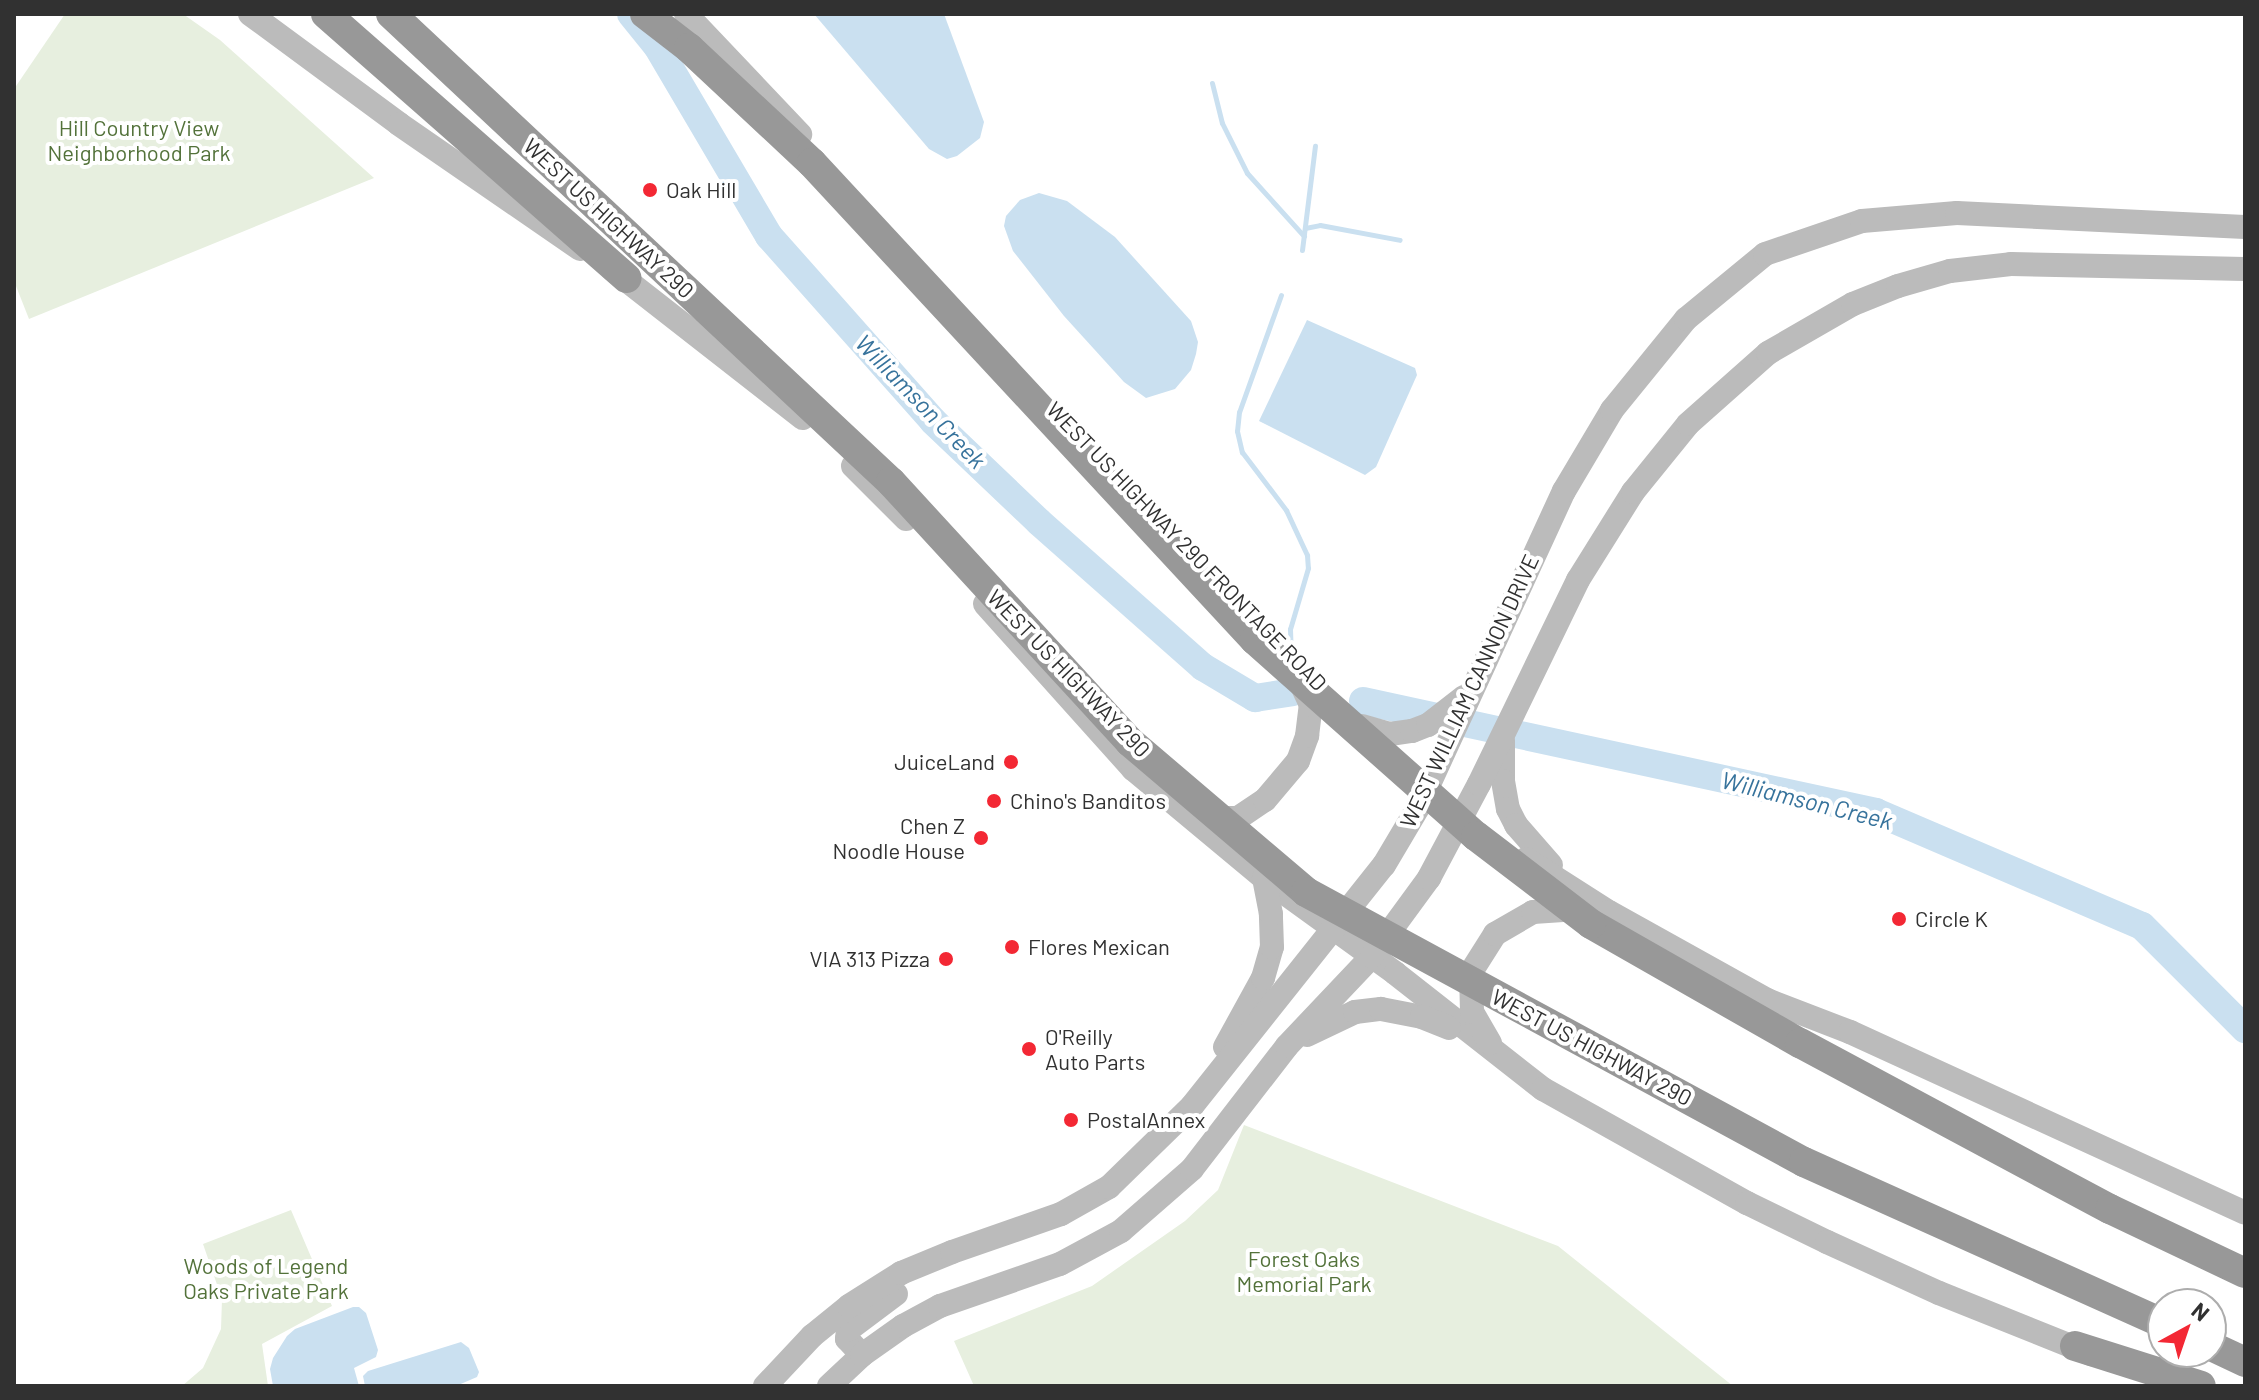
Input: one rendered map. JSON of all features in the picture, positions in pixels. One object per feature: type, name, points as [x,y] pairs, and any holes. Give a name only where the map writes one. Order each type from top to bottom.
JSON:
[{"type":"highway","points":[[326,14],[627,278]]},
{"type":"highway","name":"WEST US HIGHWAY 290","points":[[391,14],[891,482],[1130,742],[1306,892],[1804,1162],[2147,1316]]},
{"type":"highway","points":[[645,14],[689,48],[812,163],[1255,640],[1487,845],[1591,924],[1800,1043],[2110,1209],[2245,1273]]},
{"type":"highway","points":[[2075,1346],[2201,1386]]},
{"type":"main road","name":"WEST US HIGHWAY 290","points":[[250,14],[548,229],[627,278],[775,395],[827,441],[927,540],[1133,769],[1182,808]]},
{"type":"main road","name":"WEST US HIGHWAY 290 FRONTAGE ROAD","points":[[686,14],[1286,653],[1427,787],[1463,815],[1609,912],[1767,1000],[1890,1050],[2245,1213]]},
{"type":"main road","name":"WEST WILLIAM CANNON DRIVE","points":[[765,1386],[797,1350],[849,1306],[901,1273],[1061,1214],[1109,1187],[1169,1130],[1335,930],[1384,865],[1445,750],[1564,491],[1612,410],[1686,319],[1765,254],[1862,221],[1957,213],[2245,227]]},
{"type":"main road","name":"WEST WILLIAM CANNON DRIVE","points":[[1192,1169],[1287,1046],[1372,956],[1429,878],[1602,538],[1688,424],[1732,383],[1768,353],[1817,323],[1898,286],[1950,271],[2011,264],[2245,269]]},
{"type":"main road","points":[[1182,808],[1219,821],[1238,818],[1265,800],[1298,761],[1307,736],[1311,705],[1286,653]]},
{"type":"main road","points":[[1362,726],[1390,734],[1412,731],[1447,713],[1472,690]]},
{"type":"main road","points":[[1503,735],[1503,774],[1508,809],[1516,825],[1575,890]]},
{"type":"main road","points":[[1182,808],[1264,878],[1372,956],[1543,1089],[1747,1203],[1939,1293],[2075,1346],[2157,1386]]},
{"type":"main road","points":[[1213,1080],[1227,1040],[1263,978],[1272,947],[1271,914],[1264,878]]},
{"type":"main road","points":[[1498,1056],[1472,1012],[1471,972],[1495,934],[1533,912],[1563,907],[1609,912]]},
{"type":"main road","points":[[1287,1046],[1355,1012],[1381,1009],[1422,1017],[1474,1038]]},
{"type":"main road","points":[[829,1386],[862,1355],[903,1326],[940,1306],[1060,1264],[1133,1222],[1192,1169],[1169,1130]]},
{"type":"main road","points":[[862,1355],[847,1339],[848,1330],[937,1258]]},
{"type":"green space","name":"Hill Country View Neighborhood Park","points":[[65,14],[183,14],[220,40],[374,178],[29,319],[14,281],[14,89]]},
{"type":"green space","name":"Forest Oaks Memorial Park","points":[[1244,1125],[1558,1246],[1733,1386],[974,1386],[954,1341],[1092,1286],[1185,1221],[1218,1190]]},
{"type":"green space","name":"Woods of Legend Oaks Private Park","points":[[291,1210],[332,1306],[262,1344],[268,1386],[182,1386],[203,1368],[221,1329],[222,1299],[203,1244]]},
{"type":"water","points":[[814,14],[944,14],[984,122],[980,138],[957,156],[947,159],[929,149]]},
{"type":"water","points":[[1039,193],[1067,201],[1115,237],[1191,321],[1198,342],[1196,354],[1191,370],[1175,389],[1146,398],[1124,382],[1064,316],[1013,251],[1004,226],[1006,216],[1020,200]]},
{"type":"water","points":[[1307,320],[1415,368],[1417,375],[1376,467],[1365,475],[1259,421]]},
{"type":"water","points":[[359,1307],[366,1313],[378,1350],[376,1357],[354,1368],[359,1386],[273,1386],[270,1369],[273,1358],[287,1336],[295,1329]]},
{"type":"water","points":[[461,1342],[469,1348],[479,1372],[477,1377],[456,1386],[365,1386],[363,1376],[368,1371]]},
{"type":"waterway","name":"Williamson Creek","points":[[631,14],[657,46],[769,236],[933,421],[1039,522],[1203,667],[1255,698],[1293,692]]},
{"type":"waterway","points":[[1212,83],[1222,123],[1247,173],[1304,236]]},
{"type":"waterway","points":[[1302,250],[1315,146]]},
{"type":"waterway","points":[[1305,228],[1320,225],[1400,240]]},
{"type":"waterway","points":[[1281,295],[1239,412],[1237,431],[1242,452],[1286,510],[1307,555],[1308,568],[1290,629],[1291,653]]},
{"type":"waterway","name":"Williamson Creek","points":[[1363,701],[1876,812],[2142,926],[2245,1029]]},
{"type":"place","name":"Oak Hill","points":[[650,190]]},
{"type":"place","name":"JuiceLand","points":[[1011,762]]},
{"type":"place","name":"Chino's Banditos","points":[[994,801]]},
{"type":"place","name":"Chen Z Noodle House","points":[[981,838]]},
{"type":"place","name":"Circle K","points":[[1899,919]]},
{"type":"place","name":"Flores Mexican","points":[[1012,947]]},
{"type":"place","name":"VIA 313 Pizza","points":[[946,959]]},
{"type":"place","name":"O'Reilly Auto Parts","points":[[1029,1049]]},
{"type":"place","name":"PostalAnnex","points":[[1071,1120]]}]
